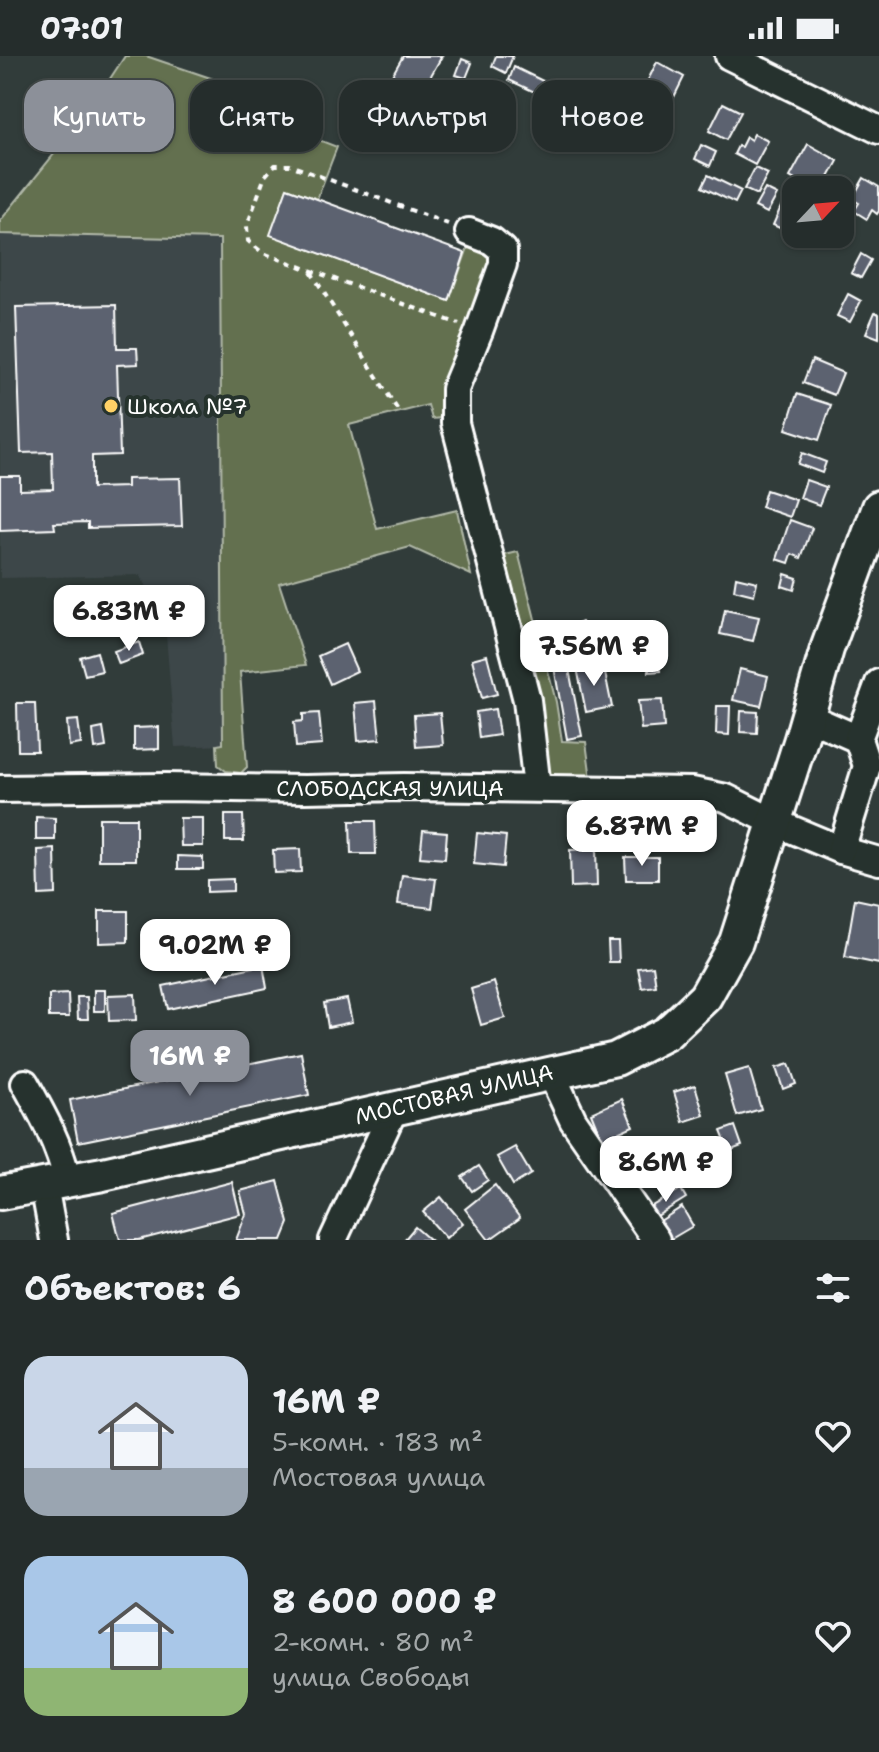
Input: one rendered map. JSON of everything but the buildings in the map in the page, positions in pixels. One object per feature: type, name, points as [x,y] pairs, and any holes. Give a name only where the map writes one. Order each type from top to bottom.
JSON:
[{"type":"main road","name":"МОСТОВАЯ УЛИЦА","points":[[0,1193],[103,1174],[616,1059],[667,1033],[705,997],[736,942],[827,649],[879,507]]},
{"type":"street","points":[[729,56],[879,130]]},
{"type":"street","points":[[469,232],[492,241],[503,250],[503,264],[455,389],[455,423],[527,700],[537,788]]},
{"type":"street","points":[[841,850],[867,766],[858,739],[879,683]]},
{"type":"street","points":[[808,717],[858,739]]},
{"type":"street","name":"СЛОБОДСКАЯ УЛИЦА","points":[[0,789],[404,787],[692,791],[726,798],[841,850],[879,861]]},
{"type":"street","points":[[551,1073],[573,1120],[656,1240]]},
{"type":"street","points":[[25,1083],[52,1131],[61,1155],[56,1183],[54,1240]]},
{"type":"street","points":[[333,1240],[395,1107]]},
{"type":"path","points":[[469,232],[290,165],[275,165],[265,176],[247,226],[248,241],[263,253],[479,331]]},
{"type":"path","points":[[310,270],[399,412]]},
{"type":"shaded area","name":"Школа №7","points":[[0,234],[220,238],[223,745],[175,747],[165,622],[140,575],[0,578]]},
{"type":"green space","points":[[125,56],[146,56],[216,80],[190,80],[190,152],[323,152],[323,142],[337,147],[317,199],[287,188],[271,235],[449,301],[470,242],[495,251],[448,384],[441,418],[432,419],[428,405],[349,425],[377,529],[457,510],[471,575],[410,547],[279,583],[306,665],[240,672],[247,767],[241,773],[226,771],[218,765],[217,745],[223,744],[220,239],[0,234],[0,221],[56,152],[174,152],[174,80],[109,80]]},
{"type":"green space","points":[[518,552],[556,702],[562,741],[586,742],[591,779],[555,777],[546,770],[501,556]]},
{"type":"place","name":"Школа №7","points":[[111,406]]}]
